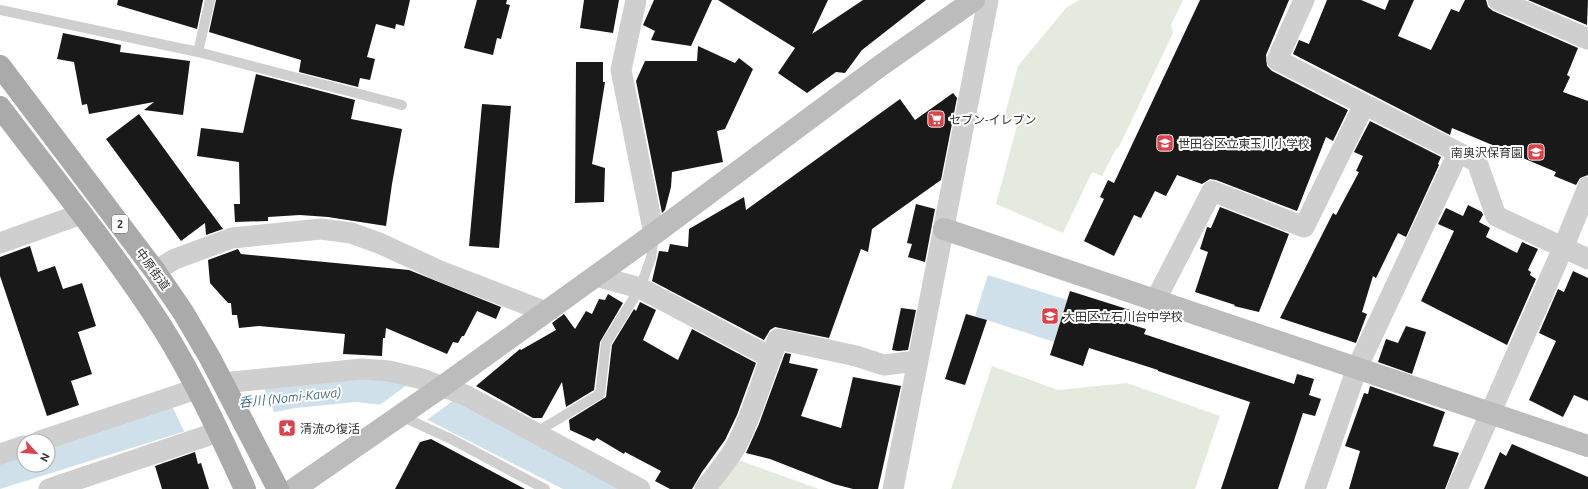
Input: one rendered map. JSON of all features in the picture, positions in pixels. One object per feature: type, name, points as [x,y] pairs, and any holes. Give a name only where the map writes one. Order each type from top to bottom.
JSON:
[{"type":"main road","name":"中原街道","points":[[0,66],[155,271],[184,312],[278,489]]},
{"type":"main road","name":"中原街道","points":[[0,108],[118,263],[162,328],[198,394],[245,489]]},
{"type":"street","points":[[636,0],[621,70],[654,234]]},
{"type":"street","points":[[294,489],[441,388],[654,234],[880,66],[974,0]]},
{"type":"street","points":[[893,489],[988,0]]},
{"type":"street","points":[[1304,0],[1277,60],[1477,162],[1496,216],[1588,259]]},
{"type":"street","points":[[1498,0],[1588,39]]},
{"type":"street","points":[[1155,301],[1212,191],[1304,227],[1364,105]]},
{"type":"street","points":[[1315,489],[1357,368],[1458,153]]},
{"type":"street","points":[[1457,489],[1563,248],[1588,187]]},
{"type":"street","points":[[0,243],[81,214]]},
{"type":"street","points":[[155,271],[175,260],[232,238],[321,229],[351,233],[379,243],[440,271],[546,312]]},
{"type":"street","points":[[944,229],[1588,446]]},
{"type":"street","points":[[596,276],[640,288],[770,357]]},
{"type":"street","points":[[705,489],[736,447],[755,404],[770,357],[778,339],[856,356],[884,365],[917,361]]},
{"type":"street","points":[[225,387],[362,369],[389,371],[465,395],[640,489]]},
{"type":"street","points":[[56,436],[198,394]]},
{"type":"street","points":[[49,489],[81,484],[217,431]]},
{"type":"street","points":[[0,454],[16,449]]},
{"type":"lane","points":[[198,52],[210,0]]},
{"type":"lane","points":[[0,10],[198,52],[402,105]]},
{"type":"lane","points":[[535,433],[600,394],[606,343],[640,288],[651,258],[654,234]]},
{"type":"lane","points":[[400,416],[453,440],[545,489]]},
{"type":"shaded area","points":[[1079,0],[1183,0],[1171,25],[1173,33],[1119,147],[1116,149],[1102,176],[1092,172],[1063,233],[996,204],[1018,122],[1004,118],[1018,66],[1066,8]]},
{"type":"shaded area","points":[[992,366],[1058,390],[1127,383],[1220,416],[1195,489],[951,489]]},
{"type":"shaded area","points":[[738,460],[819,489],[716,489]]},
{"type":"water","points":[[988,275],[1067,300],[1054,342],[975,316]]},
{"type":"water","name":"呑川 (Nomi-Kawa)","points":[[371,377],[398,381],[459,401],[619,489],[563,489],[430,421],[382,405],[356,402],[296,408],[202,426],[56,472],[56,441],[166,407],[263,385]]},
{"type":"water","points":[[16,452],[16,473],[51,473],[0,489],[0,457]]},
{"type":"pier","points":[[411,382],[457,398],[424,422],[377,407]]},
{"type":"pier","points":[[262,383],[275,414],[202,428],[185,433],[171,404]]},
{"type":"building","points":[[118,0],[203,0],[197,29],[117,5]]},
{"type":"building","points":[[216,0],[410,0],[404,26],[396,24],[395,29],[376,24],[367,57],[375,59],[370,80],[360,78],[358,87],[299,72],[301,60],[209,32]]},
{"type":"building","points":[[477,0],[507,0],[506,4],[510,5],[501,39],[497,38],[493,55],[464,48]]},
{"type":"building","points":[[584,0],[619,0],[613,33],[580,28]]},
{"type":"building","points":[[654,0],[712,0],[691,46],[651,40],[655,31],[643,25]]},
{"type":"building","points":[[718,0],[828,0],[812,34],[863,0],[926,0],[862,50],[845,73],[836,72],[807,93],[778,73],[795,48]]},
{"type":"building","points":[[1200,0],[1289,0],[1266,55],[1267,66],[1272,71],[1348,110],[1333,141],[1326,137],[1297,211],[1216,180],[1210,179],[1202,184],[1177,175],[1166,196],[1155,191],[1141,218],[1134,215],[1114,256],[1084,241],[1104,199],[1100,197],[1108,180],[1114,183]]},
{"type":"building","points":[[1327,0],[1361,0],[1385,10],[1389,0],[1414,0],[1398,36],[1431,50],[1451,9],[1459,12],[1465,0],[1486,0],[1488,7],[1493,11],[1578,48],[1567,75],[1570,77],[1563,92],[1588,101],[1588,175],[1580,178],[1576,185],[1554,176],[1556,172],[1452,128],[1450,135],[1293,54],[1299,40],[1309,44]]},
{"type":"building","points":[[1528,0],[1588,0],[1587,25]]},
{"type":"building","points":[[63,33],[121,45],[120,52],[190,61],[183,115],[144,110],[154,102],[89,114],[87,104],[82,105],[74,62],[57,59]]},
{"type":"building","points":[[698,46],[735,63],[739,58],[753,69],[725,129],[717,131],[723,162],[672,172],[671,187],[665,210],[662,213],[636,81],[645,61],[697,61]]},
{"type":"building","points":[[576,62],[603,62],[603,82],[605,82],[592,164],[605,168],[604,202],[575,203]]},
{"type":"building","points":[[256,74],[355,100],[351,119],[402,129],[386,226],[328,217],[300,215],[268,217],[268,221],[235,222],[234,204],[240,204],[239,162],[197,156],[201,128],[243,133]]},
{"type":"building","points":[[953,93],[957,98],[941,180],[872,229],[868,252],[861,249],[829,338],[775,327],[770,330],[764,340],[652,281],[659,251],[668,252],[670,244],[688,247],[689,229],[744,197],[746,210],[900,99],[915,120]]},
{"type":"building","points":[[482,104],[511,106],[499,248],[469,246]]},
{"type":"building","points":[[139,114],[223,229],[206,235],[205,223],[181,241],[106,139]]},
{"type":"building","points":[[1370,121],[1441,157],[1438,164],[1439,165],[1406,237],[1398,233],[1376,278],[1373,276],[1362,312],[1367,314],[1356,343],[1280,318],[1333,213],[1336,215],[1359,172],[1356,171],[1363,156],[1354,152]]},
{"type":"building","points":[[916,204],[935,209],[925,262],[908,257],[912,244],[907,243]]},
{"type":"building","points":[[1468,205],[1482,212],[1483,215],[1479,222],[1490,228],[1486,237],[1517,253],[1522,242],[1538,249],[1528,270],[1531,272],[1530,275],[1536,279],[1507,345],[1421,301],[1454,231],[1438,224],[1446,208],[1463,216]]},
{"type":"building","points":[[1220,207],[1289,234],[1259,312],[1234,306],[1235,305],[1195,292],[1208,252],[1200,249],[1207,227],[1211,228]]},
{"type":"building","points":[[30,246],[38,272],[55,266],[63,289],[82,283],[96,326],[78,332],[92,374],[71,381],[79,405],[47,416],[0,276],[0,257]]},
{"type":"building","points":[[238,249],[241,254],[409,270],[501,307],[496,319],[477,311],[464,336],[462,336],[458,343],[453,342],[447,354],[386,328],[385,338],[383,338],[382,356],[343,354],[345,334],[259,326],[239,328],[237,315],[232,315],[231,303],[228,303],[210,283],[208,260]]},
{"type":"building","points":[[1573,271],[1588,278],[1588,401],[1574,395],[1563,417],[1529,400],[1556,341],[1539,333],[1558,289],[1564,292]]},
{"type":"building","points":[[1070,291],[1130,310],[1126,323],[1146,329],[1144,334],[1294,384],[1297,374],[1314,379],[1309,395],[1321,399],[1315,416],[1303,413],[1278,489],[1221,489],[1250,402],[1089,348],[1083,366],[1050,355]]},
{"type":"building","points":[[608,294],[623,303],[600,342],[594,390],[566,407],[562,382],[542,418],[533,418],[476,386],[520,349],[521,350],[556,330],[552,323],[564,314],[575,329],[586,311],[592,314],[599,299],[605,300]]},
{"type":"building","points":[[640,302],[656,310],[643,340],[678,360],[692,329],[756,363],[737,415],[725,440],[702,472],[692,489],[670,489],[655,481],[661,471],[625,452],[624,454],[597,438],[594,441],[570,430],[569,420],[606,397],[612,345],[634,309],[636,311]]},
{"type":"building","points":[[901,308],[916,310],[908,350],[898,351],[892,350]]},
{"type":"building","points":[[966,314],[987,320],[965,385],[945,379]]},
{"type":"building","points":[[1406,326],[1426,332],[1412,374],[1378,362],[1386,339],[1398,343]]},
{"type":"building","points":[[785,353],[791,354],[789,363],[818,369],[801,416],[841,428],[853,377],[901,386],[878,489],[853,489],[834,484],[770,459],[746,453],[759,424]]},
{"type":"building","points":[[1370,386],[1445,412],[1433,446],[1459,453],[1445,489],[1349,489],[1360,451],[1345,446],[1364,393],[1368,394]]},
{"type":"building","points":[[431,439],[525,489],[395,489],[420,442]]},
{"type":"building","points":[[1512,444],[1588,477],[1588,489],[1484,489],[1500,452],[1506,456]]},
{"type":"building","points":[[195,452],[198,464],[201,463],[209,489],[162,489],[155,466]]},
{"type":"place","name":"セブン-イレブン","points":[[936,119]]},
{"type":"place","name":"世田谷区立東玉川小学校","points":[[1165,143]]},
{"type":"place","name":"南奥沢保育園","points":[[1536,152]]},
{"type":"place","name":"大田区立石川台中学校","points":[[1050,316]]},
{"type":"place","name":"清流の復活","points":[[287,428]]}]
